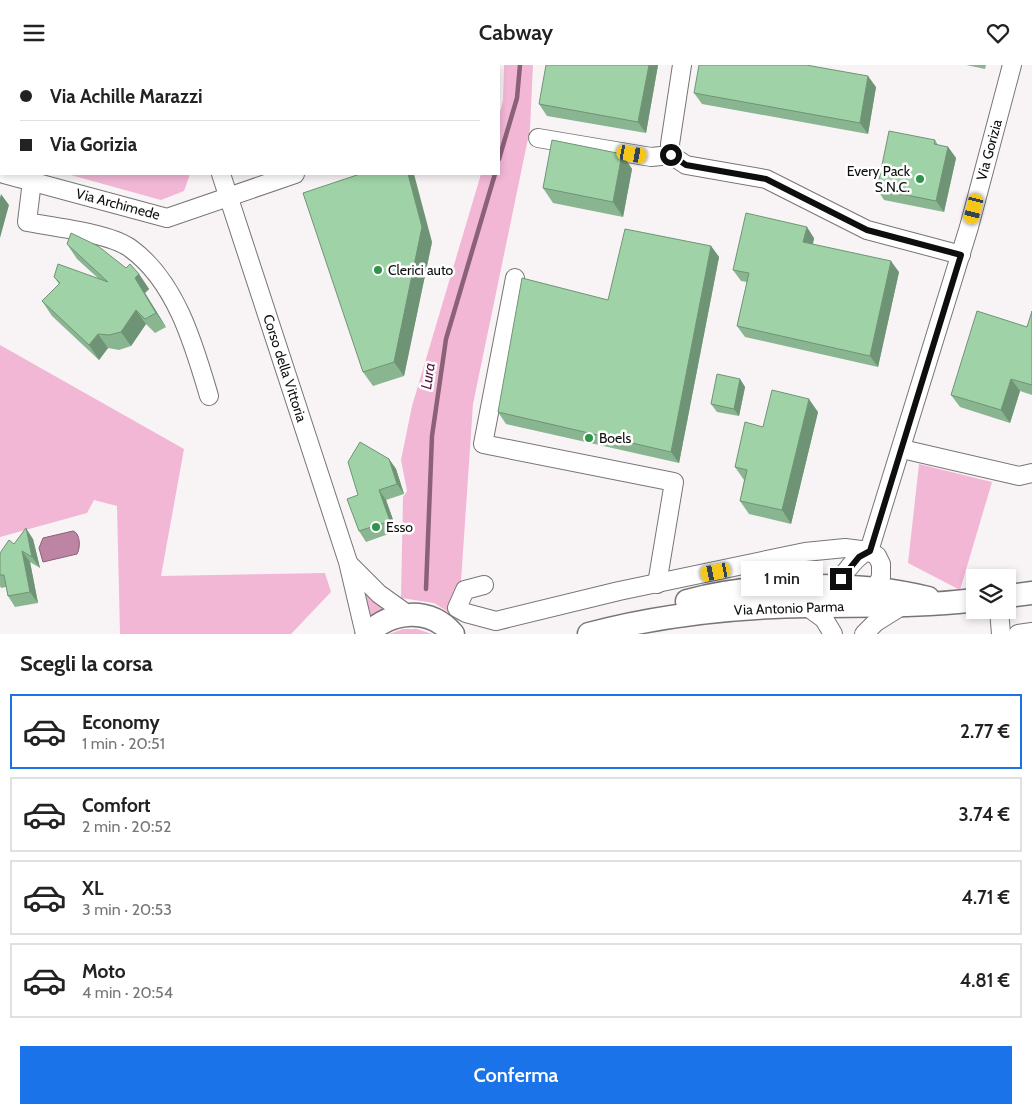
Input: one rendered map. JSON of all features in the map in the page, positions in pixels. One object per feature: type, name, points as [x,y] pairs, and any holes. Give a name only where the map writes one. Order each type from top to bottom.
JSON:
[{"type":"main road","name":"Via Antonio Parma","points":[[628,624],[656,610],[690,600],[739,591],[876,587],[951,603]]},
{"type":"main road","points":[[1016,596],[1032,593]]},
{"type":"main road","name":"Via Antonio Parma","points":[[589,634],[628,624],[733,609],[806,606],[900,607],[966,602]]},
{"type":"main road","points":[[366,634],[386,620],[407,614],[430,618],[454,633]]},
{"type":"street","points":[[671,155],[670,144],[682,65]]},
{"type":"street","name":"Via Gorizia","points":[[870,551],[961,255],[1012,65]]},
{"type":"street","points":[[538,138],[651,157],[671,155],[686,165],[766,179],[867,230],[961,255]]},
{"type":"street","name":"Via Archimede","points":[[10,175],[167,218],[229,195],[292,175]]},
{"type":"street","name":"Corso della Vittoria","points":[[221,175],[348,562],[366,634]]},
{"type":"street","points":[[32,181],[27,222],[106,237],[130,247],[158,275],[189,329],[209,397]]},
{"type":"street","points":[[515,278],[483,444],[674,483],[657,584]]},
{"type":"street","points":[[902,449],[1019,476],[1032,473]]},
{"type":"street","points":[[484,585],[465,590],[457,607],[466,613],[496,621],[805,552],[845,549],[870,551],[877,556],[881,564],[881,577],[876,587],[865,595],[852,599],[816,601],[806,606],[824,619],[833,634]]},
{"type":"street","points":[[828,588],[841,579],[859,557],[870,551]]},
{"type":"street","name":"Corso della Vittoria","points":[[348,562],[386,601],[407,614]]},
{"type":"street","points":[[864,634],[900,607]]},
{"type":"street","points":[[1000,619],[1001,634]]},
{"type":"street","points":[[1018,634],[1032,633]]},
{"type":"shaded area","points":[[504,65],[533,65],[530,129],[473,404],[461,581],[450,613],[434,603],[401,598],[403,497],[407,491],[401,460],[412,406],[481,175],[500,175],[500,112],[503,100]]},
{"type":"shaded area","points":[[71,175],[190,175],[184,191],[161,200]]},
{"type":"shaded area","points":[[0,345],[184,449],[161,576],[325,573],[331,592],[291,634],[120,634],[117,506],[94,500],[87,513],[0,537]]},
{"type":"shaded area","points":[[919,464],[992,482],[960,590],[908,563]]},
{"type":"shaded area","points":[[73,531],[77,534],[79,541],[77,554],[43,562],[39,548],[43,538]]},
{"type":"shaded area","points":[[364,590],[385,608],[369,617]]},
{"type":"shaded area","points":[[403,629],[417,629],[432,634],[389,634]]},
{"type":"building","points":[[546,65],[649,65],[638,122],[539,104]]},
{"type":"building","points":[[699,65],[806,65],[868,76],[860,123],[694,93]]},
{"type":"building","name":"Every Pack S.N.C.","points":[[889,131],[935,140],[934,144],[948,147],[936,201],[877,189]]},
{"type":"building","points":[[552,140],[622,154],[613,202],[543,188]]},
{"type":"building","points":[[357,175],[408,175],[422,227],[394,362],[363,372],[303,193]]},
{"type":"building","points":[[746,213],[807,227],[803,242],[891,261],[870,356],[737,326],[749,273],[733,270]]},
{"type":"building","points":[[625,229],[711,246],[671,452],[498,412],[522,278],[608,300]]},
{"type":"building","points":[[71,233],[98,246],[126,268],[130,264],[139,274],[135,278],[156,313],[145,319],[136,310],[121,332],[109,335],[98,334],[89,345],[42,301],[60,283],[54,277],[58,264],[108,282],[67,244]]},
{"type":"building","points":[[977,311],[1027,327],[1032,311],[1032,385],[1011,379],[1001,410],[951,395]]},
{"type":"building","points":[[717,374],[740,379],[734,409],[711,404]]},
{"type":"building","points":[[772,390],[809,399],[782,510],[740,501],[747,470],[735,467],[745,422],[763,427]]},
{"type":"building","points":[[360,442],[389,459],[397,484],[379,490],[390,521],[359,531],[347,499],[358,495],[348,462]]},
{"type":"building","points":[[26,528],[32,557],[22,551],[30,592],[8,596],[4,575],[0,575],[0,553],[9,540],[14,544]]},
{"type":"waterway","name":"Lura","points":[[500,156],[517,98],[520,65]]},
{"type":"waterway","name":"Lura","points":[[426,589],[432,436],[446,339],[495,175]]},
{"type":"place","name":"Every Pack S.N.C.","points":[[920,179]]},
{"type":"place","name":"Clerici auto","points":[[378,270]]},
{"type":"place","name":"Boels","points":[[589,438]]},
{"type":"place","name":"Esso","points":[[376,527]]},
{"type":"route","points":[[671,155],[686,165],[766,179],[867,230],[961,255],[870,551],[859,557],[841,579]]}]
